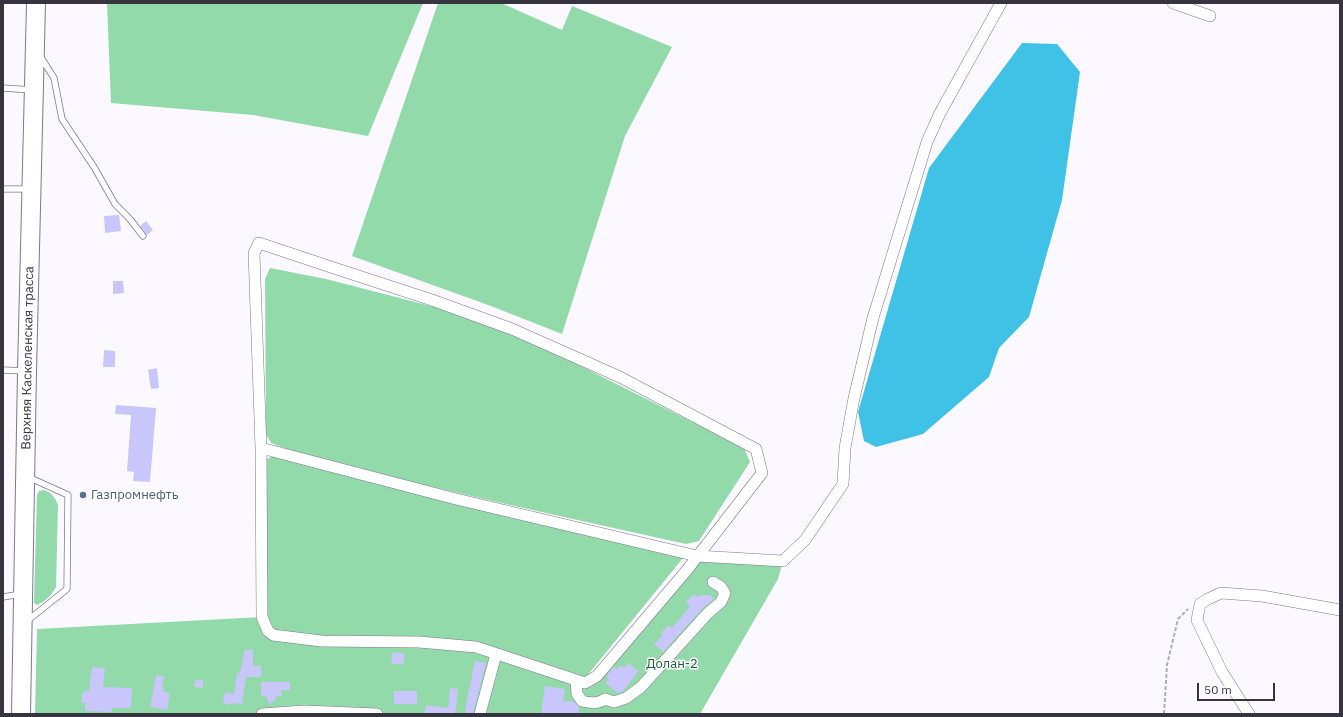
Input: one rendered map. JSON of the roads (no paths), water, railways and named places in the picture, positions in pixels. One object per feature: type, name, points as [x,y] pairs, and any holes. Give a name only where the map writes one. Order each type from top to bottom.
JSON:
[{"type":"main road","name":"Верхняя Каскеленская трасса","points":[[21,714],[27,371],[36,3]]},
{"type":"street","points":[[261,448],[456,499],[697,556],[783,561],[805,540],[843,484],[845,448],[854,398],[873,318],[927,142],[940,113],[1000,3]]},
{"type":"street","points":[[1174,3],[1210,16]]},
{"type":"street","points":[[259,242],[432,300],[512,329],[620,377],[756,449],[762,473],[682,576],[596,676],[585,684],[476,647],[420,642],[321,641],[272,635],[268,631],[262,617],[261,448],[254,253],[259,242]]},
{"type":"street","points":[[576,680],[577,694],[582,702],[593,704],[602,702],[605,699],[614,702],[626,698],[641,687],[708,614],[721,602],[725,593],[722,587],[713,582]]},
{"type":"street","points":[[1249,714],[1222,672],[1197,620],[1200,604],[1221,593],[1262,596],[1340,610]]},
{"type":"street","points":[[480,714],[496,654]]},
{"type":"street","points":[[262,714],[280,714],[304,711],[376,714]]},
{"type":"lane","points":[[35,47],[54,78],[62,119],[94,167],[114,204],[129,218],[143,236]]},
{"type":"lane","points":[[3,88],[34,90]]},
{"type":"lane","points":[[3,189],[32,189]]},
{"type":"lane","points":[[3,370],[27,371]]},
{"type":"lane","points":[[23,624],[67,589],[68,495],[26,475]]},
{"type":"lane","points":[[3,597],[24,593]]},
{"type":"water","points":[[1022,43],[1057,44],[1080,72],[1062,200],[1029,317],[999,348],[989,377],[923,434],[876,447],[864,441],[858,412],[929,168]]},
{"type":"place","name":"Газпромнефть","points":[[83,495]]},
{"type":"park label","name":"Долан-2","points":[[672,664]]}]
